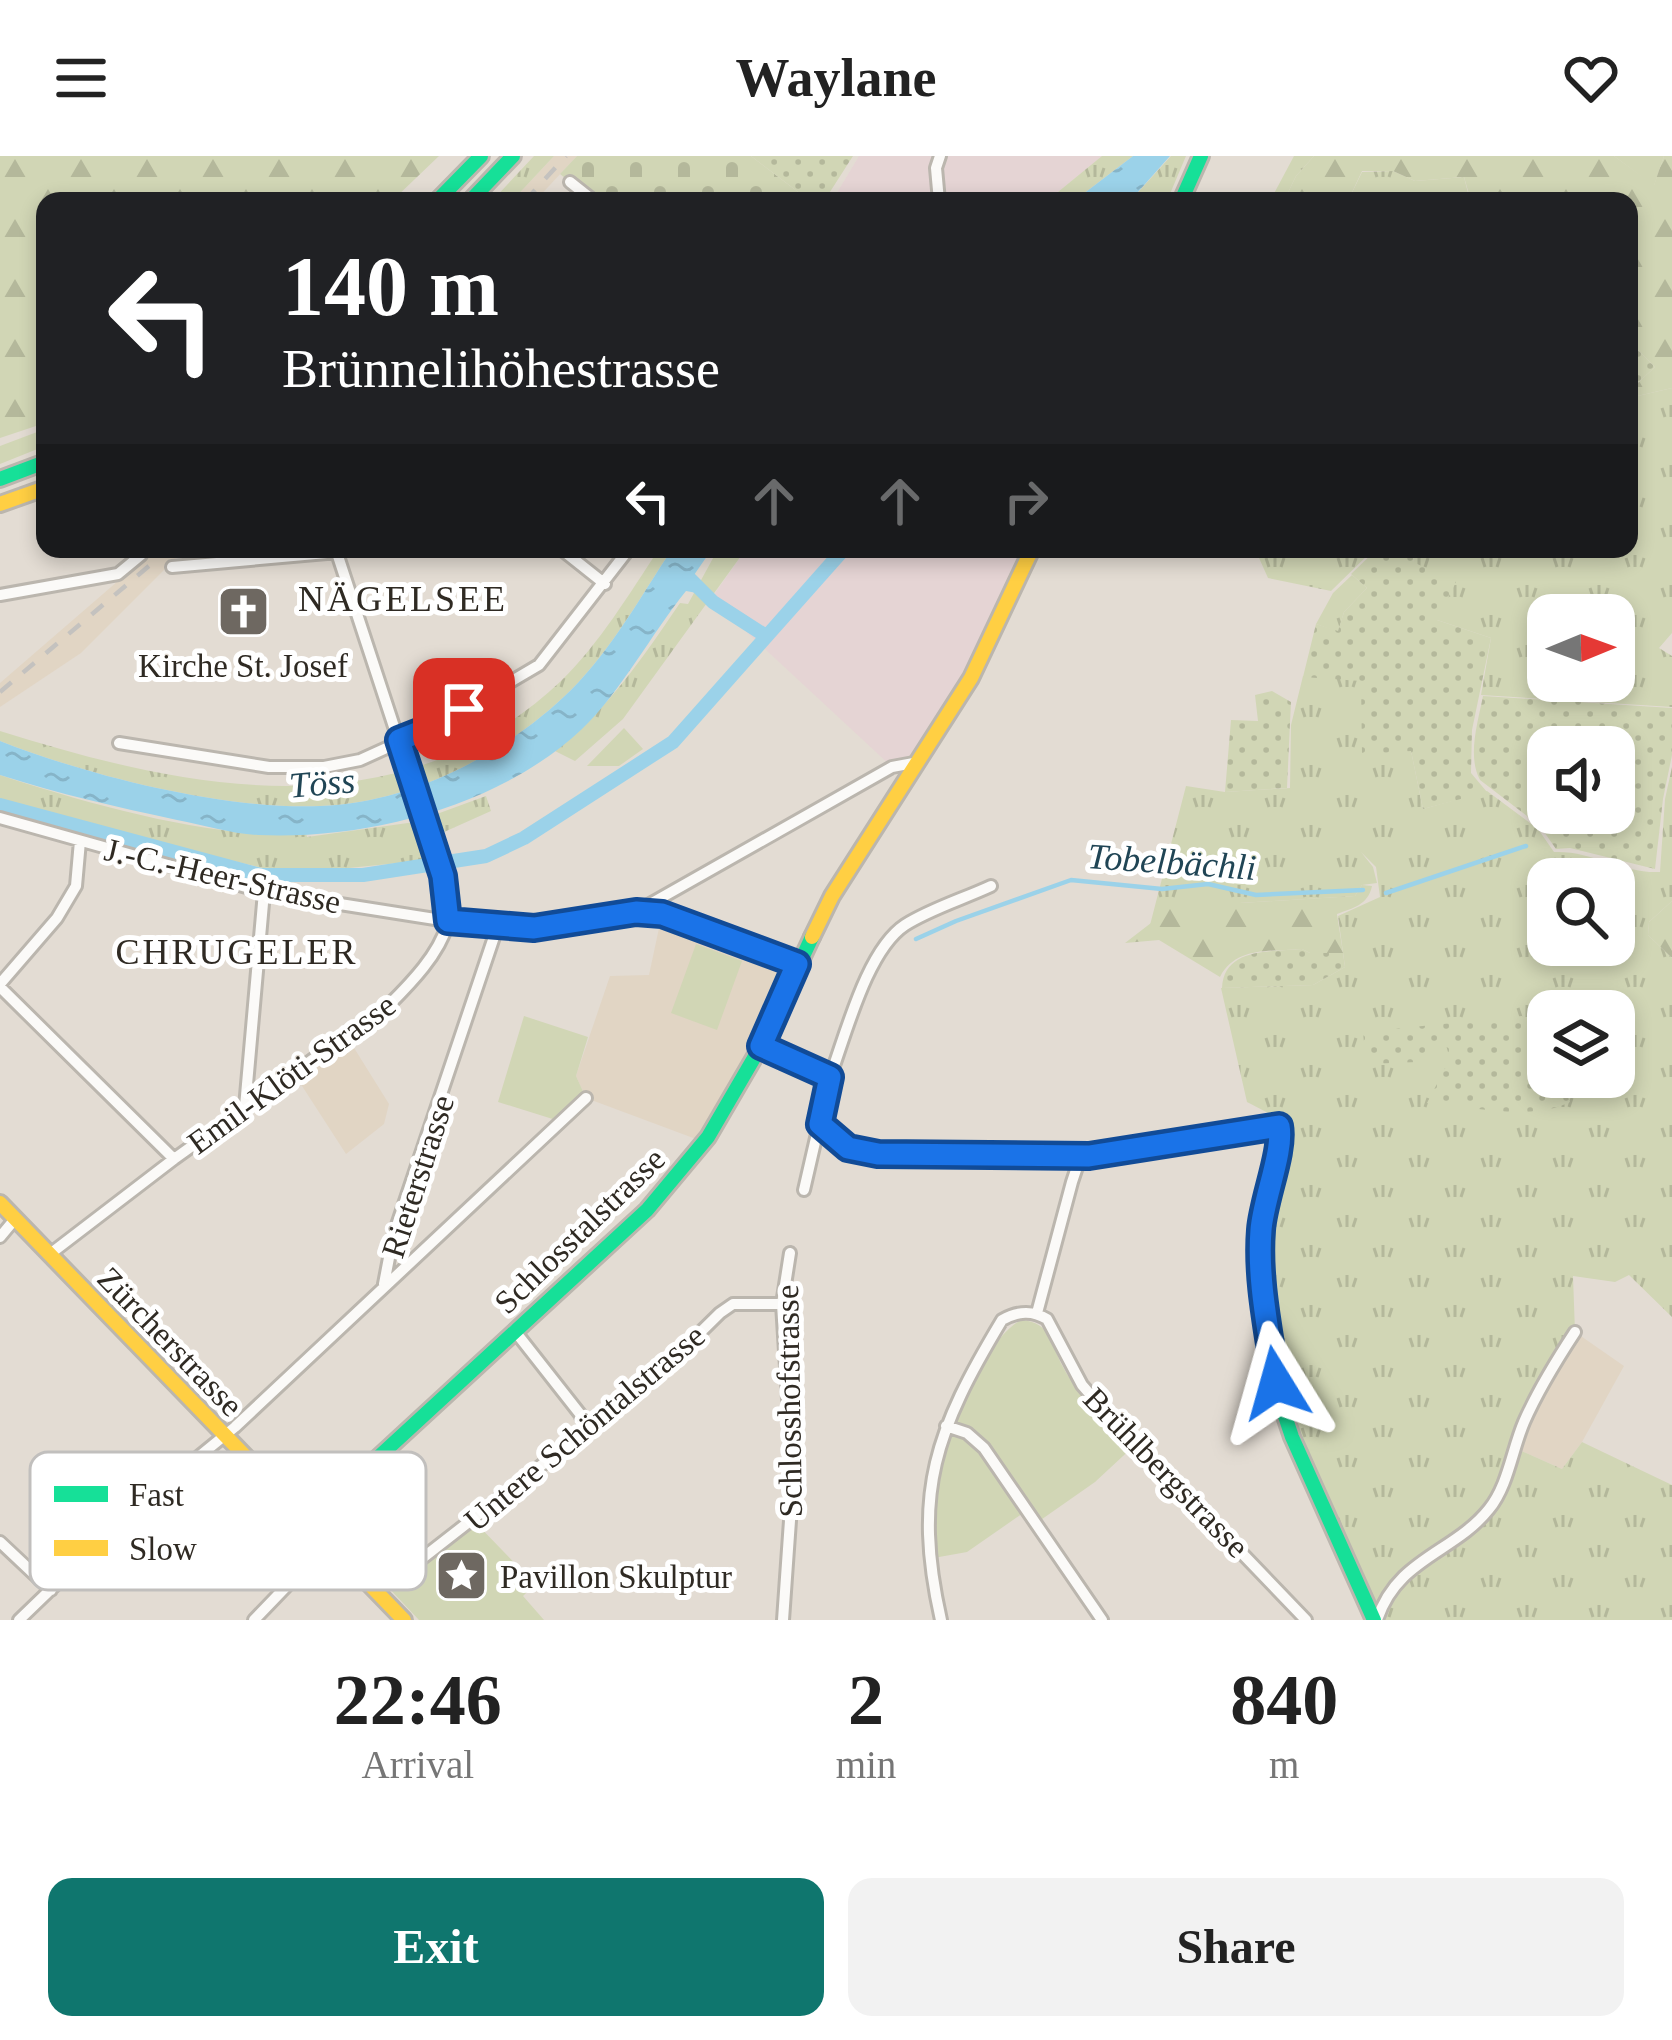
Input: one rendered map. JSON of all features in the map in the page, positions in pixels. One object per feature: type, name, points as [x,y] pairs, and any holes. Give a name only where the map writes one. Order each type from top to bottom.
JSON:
[{"type":"main road","points":[[446,192],[481,156]]},
{"type":"main road","points":[[479,192],[513,156]]},
{"type":"main road","points":[[1185,192],[1202,156]]},
{"type":"main road","points":[[0,479],[36,465]]},
{"type":"main road","points":[[0,504],[36,491]]},
{"type":"main road","name":"Schlosstalstrasse","points":[[383,1452],[647,1210],[685,1167],[734,1098],[797,964],[857,853],[979,664],[1028,558]]},
{"type":"main road","points":[[820,1124],[838,1142],[862,1153],[1089,1156],[1279,1126],[1280,1146],[1263,1204],[1260,1262],[1280,1401],[1375,1620]]},
{"type":"main road","name":"Zürcherstrasse","points":[[0,1203],[240,1452]]},
{"type":"main road","name":"Zürcherstrasse","points":[[374,1590],[404,1620]]},
{"type":"street","points":[[938,192],[940,156]]},
{"type":"street","points":[[570,182],[583,192]]},
{"type":"street","points":[[0,595],[118,574],[137,558]]},
{"type":"street","points":[[172,567],[266,558]]},
{"type":"street","points":[[341,558],[443,876],[448,921],[534,928],[636,912],[671,915],[797,964]]},
{"type":"street","points":[[572,558],[605,584]]},
{"type":"street","points":[[119,743],[250,765],[306,767],[360,760],[437,725],[539,664],[623,558]]},
{"type":"street","points":[[636,912],[892,766],[919,763]]},
{"type":"street","name":"J.-C.-Heer-Strasse","points":[[0,818],[264,892],[448,921]]},
{"type":"street","points":[[80,842],[76,886],[57,918],[0,986],[174,1159]]},
{"type":"street","points":[[804,1190],[830,1077],[876,958],[906,924],[991,886]]},
{"type":"street","points":[[244,1107],[264,892]]},
{"type":"street","name":"Emil-Klöti-Strasse","points":[[50,1254],[390,1004],[412,982],[448,921]]},
{"type":"street","name":"Rieterstrasse","points":[[204,1452],[384,1284],[393,1238],[497,928]]},
{"type":"street","points":[[761,1046],[830,1077]]},
{"type":"street","points":[[384,1284],[586,1098]]},
{"type":"street","points":[[940,1620],[927,1539],[934,1460],[946,1426],[1002,1320],[1012,1314],[1037,1313],[1072,1182],[1077,1167],[1089,1156]]},
{"type":"street","points":[[0,1237],[15,1220]]},
{"type":"street","name":"Schlosshofstrasse","points":[[783,1620],[794,1478],[782,1304],[790,1253]]},
{"type":"street","name":"Untere Schöntalstrasse","points":[[426,1555],[656,1376],[734,1304],[782,1304]]},
{"type":"street","name":"Brühlbergstrasse","points":[[1037,1313],[1056,1331],[1067,1360],[1095,1400],[1306,1620]]},
{"type":"street","points":[[514,1330],[580,1414],[587,1430]]},
{"type":"street","points":[[1375,1620],[1406,1573],[1477,1522],[1496,1500],[1544,1379],[1575,1332]]},
{"type":"street","points":[[946,1426],[967,1433],[984,1448],[1102,1620]]},
{"type":"street","points":[[0,1542],[30,1570]]},
{"type":"street","name":"Rieterstrasse","points":[[19,1620],[51,1590]]},
{"type":"street","points":[[254,1620],[283,1590]]},
{"type":"shaded area","points":[[554,156],[577,156],[543,192],[520,192]]},
{"type":"shaded area","points":[[859,156],[1102,156],[1058,192],[837,192]]},
{"type":"shaded area","points":[[145,558],[176,558],[81,653],[0,707],[0,683]]},
{"type":"shaded area","points":[[740,558],[1022,558],[961,695],[919,762],[892,767],[711,599]]},
{"type":"shaded area","points":[[662,914],[797,964],[704,1142],[586,1098],[576,1076],[610,976],[649,975]]},
{"type":"shaded area","points":[[346,1035],[389,1104],[384,1124],[346,1154],[293,1072]]},
{"type":"shaded area","points":[[1575,1332],[1624,1366],[1562,1469],[1515,1448]]},
{"type":"green space","points":[[0,156],[439,156],[401,192],[36,192],[36,426],[0,438]]},
{"type":"green space","points":[[534,156],[554,156],[520,192],[500,192]]},
{"type":"green space","points":[[577,156],[751,156],[798,192],[583,192],[560,174]]},
{"type":"green space","points":[[751,156],[853,156],[830,192],[798,192]]},
{"type":"green space","points":[[1102,156],[1133,156],[1086,192],[1058,192]]},
{"type":"green space","points":[[1171,156],[1186,156],[1171,192],[1138,192]]},
{"type":"green space","points":[[1294,156],[1314,156],[1288,192],[1275,192]]},
{"type":"green space","points":[[1314,156],[1614,156],[1654,185],[1664,156],[1672,156],[1672,388],[1638,396],[1638,383],[1655,367],[1638,350],[1638,192],[1468,192],[1464,177],[1415,181],[1393,171],[1362,171],[1352,192],[1288,192]]},
{"type":"green space","points":[[1614,156],[1664,156],[1654,186]]},
{"type":"green space","points":[[1393,171],[1415,181],[1464,177],[1468,192],[1352,192],[1362,172]]},
{"type":"green space","points":[[1638,350],[1655,367],[1638,383]]},
{"type":"green space","points":[[1672,388],[1672,633],[1659,648],[1672,656],[1672,707],[1592,702],[1635,702],[1635,594],[1527,594],[1527,698],[1481,695],[1491,638],[1437,620],[1414,558],[1638,558],[1638,396]]},
{"type":"green space","points":[[36,432],[36,450],[0,464],[0,446]]},
{"type":"green space","points":[[653,558],[666,558],[613,640],[546,713],[488,754],[456,770],[423,785],[355,803],[283,806],[200,796],[115,778],[0,741],[0,731],[145,770],[219,782],[291,786],[363,780],[432,762],[498,730],[561,681],[601,634]]},
{"type":"green space","points":[[713,558],[739,558],[623,719],[575,761],[555,751],[608,700],[680,603],[688,604]]},
{"type":"green space","points":[[1259,558],[1365,558],[1331,591],[1268,578]]},
{"type":"green space","points":[[1368,558],[1414,558],[1413,562],[1456,582],[1437,620],[1491,638],[1472,730],[1471,773],[1487,792],[1423,809],[1411,751],[1362,754],[1361,681],[1303,677],[1316,624],[1338,631],[1344,612],[1367,588],[1351,574]]},
{"type":"green space","points":[[1352,575],[1367,588],[1344,612],[1338,632],[1316,624],[1333,593]]},
{"type":"green space","points":[[1303,676],[1361,680],[1411,751],[1423,809],[1487,791],[1527,821],[1527,834],[1541,834],[1554,852],[1592,858],[1527,858],[1527,966],[1635,966],[1635,869],[1660,872],[1672,767],[1672,901],[1649,922],[1648,935],[1672,958],[1672,1317],[1629,1275],[1615,1282],[1573,1276],[1575,1332],[1515,1448],[1562,1469],[1582,1442],[1672,1485],[1672,1620],[1374,1620],[1292,1437],[1260,1262],[1281,1137],[1276,1117],[1247,1102],[1221,988],[1313,985],[1345,967],[1338,916],[1380,897],[1376,867],[1361,852],[1373,867],[1377,883],[1362,885],[1355,896],[1240,903],[1150,925],[1186,786],[1225,792],[1290,788],[1291,725]]},
{"type":"green space","points":[[1272,691],[1291,702],[1287,788],[1225,792],[1231,720],[1258,721],[1255,695]]},
{"type":"green space","points":[[1483,696],[1672,708],[1672,755],[1655,869],[1635,864],[1635,858],[1556,849],[1546,834],[1635,834],[1635,726],[1527,726],[1527,816],[1480,780],[1474,750]]},
{"type":"green space","points":[[624,728],[643,749],[619,766],[587,766]]},
{"type":"green space","points":[[0,775],[152,818],[233,831],[306,833],[307,837],[415,822],[486,796],[491,811],[424,841],[428,860],[289,874],[39,816],[0,802]]},
{"type":"green space","points":[[1362,885],[1372,886],[1367,898],[1337,914],[1343,953],[1255,952],[1235,960],[1220,977],[1159,940],[1125,943],[1173,906],[1225,895],[1240,903],[1355,896]]},
{"type":"green space","points":[[1672,901],[1672,958],[1648,935],[1649,922]]},
{"type":"green space","points":[[696,944],[742,961],[717,1030],[671,1013]]},
{"type":"green space","points":[[1302,949],[1343,953],[1345,967],[1313,985],[1222,988],[1231,965],[1240,958]]},
{"type":"green space","points":[[524,1016],[588,1037],[576,1076],[586,1098],[559,1121],[498,1102]]},
{"type":"green space","points":[[1522,1016],[1527,1024],[1527,1098],[1568,1098],[1570,1102],[1519,1112],[1427,1103],[1450,1059],[1446,1045],[1417,1062],[1366,1064],[1363,1032]]},
{"type":"green space","points":[[1022,1320],[1045,1330],[1078,1389],[1137,1443],[1095,1482],[1035,1524],[1026,1511],[967,1552],[928,1559],[932,1492],[946,1426],[990,1351]]},
{"type":"green space","points":[[473,1520],[535,1584],[523,1596],[544,1620],[419,1620],[391,1590],[426,1590],[426,1555]]},
{"type":"water","points":[[1133,156],[1170,156],[1138,192],[1086,192]]},
{"type":"water","points":[[666,558],[706,558],[694,575],[700,587],[697,593],[686,591],[623,681],[582,729],[512,779],[472,798],[387,824],[300,835],[248,834],[110,805],[0,775],[0,741],[115,778],[200,796],[283,806],[355,803],[423,785],[488,754],[546,713],[613,640]]},
{"type":"waterway","points":[[0,805],[261,875],[363,875],[486,856],[524,838],[673,742],[836,558]]},
{"type":"waterway","points":[[689,578],[713,602],[766,636]]},
{"type":"waterway","points":[[1386,893],[1526,846]]},
{"type":"waterway","name":"Tobelbächli","points":[[916,939],[1071,880],[1162,889],[1208,884],[1256,895],[1363,890]]},
{"type":"railway","points":[[533,192],[566,156]]},
{"type":"railway","points":[[0,692],[158,558]]},
{"type":"traffic: fast","points":[[446,192],[481,156]]},
{"type":"traffic: fast","points":[[479,192],[513,156]]},
{"type":"traffic: fast","points":[[1185,192],[1201,156]]},
{"type":"traffic: fast","points":[[0,479],[36,465]]},
{"type":"traffic: fast","points":[[384,1452],[647,1210],[708,1137],[761,1046],[812,937]]},
{"type":"traffic: fast","points":[[820,1123],[838,1142],[863,1153],[1089,1156],[1279,1126],[1279,1146],[1263,1204],[1260,1262],[1280,1401],[1374,1620]]},
{"type":"traffic: slow","points":[[0,504],[36,491]]},
{"type":"traffic: slow","points":[[812,937],[832,896],[971,678],[1028,558]]},
{"type":"traffic: slow","points":[[0,1203],[241,1452]]},
{"type":"traffic: slow","points":[[375,1590],[404,1620]]},
{"type":"place","name":"Kirche St. Josef","points":[[243,611]]},
{"type":"place","name":"Pavillon Skulptur","points":[[461,1576]]},
{"type":"district","name":"NÄGELSEE","points":[[403,598]]},
{"type":"district","name":"CHRUGELER","points":[[237,951]]},
{"type":"route","points":[[464,709],[399,740],[443,876],[448,921],[534,928],[636,912],[671,915],[797,964],[761,1046],[830,1077],[820,1124],[848,1148],[878,1154],[1089,1156],[1279,1126],[1280,1146],[1263,1204],[1260,1262],[1276,1383]]},
{"type":"water label","name":"Töss","points":[[322,782]]}]
